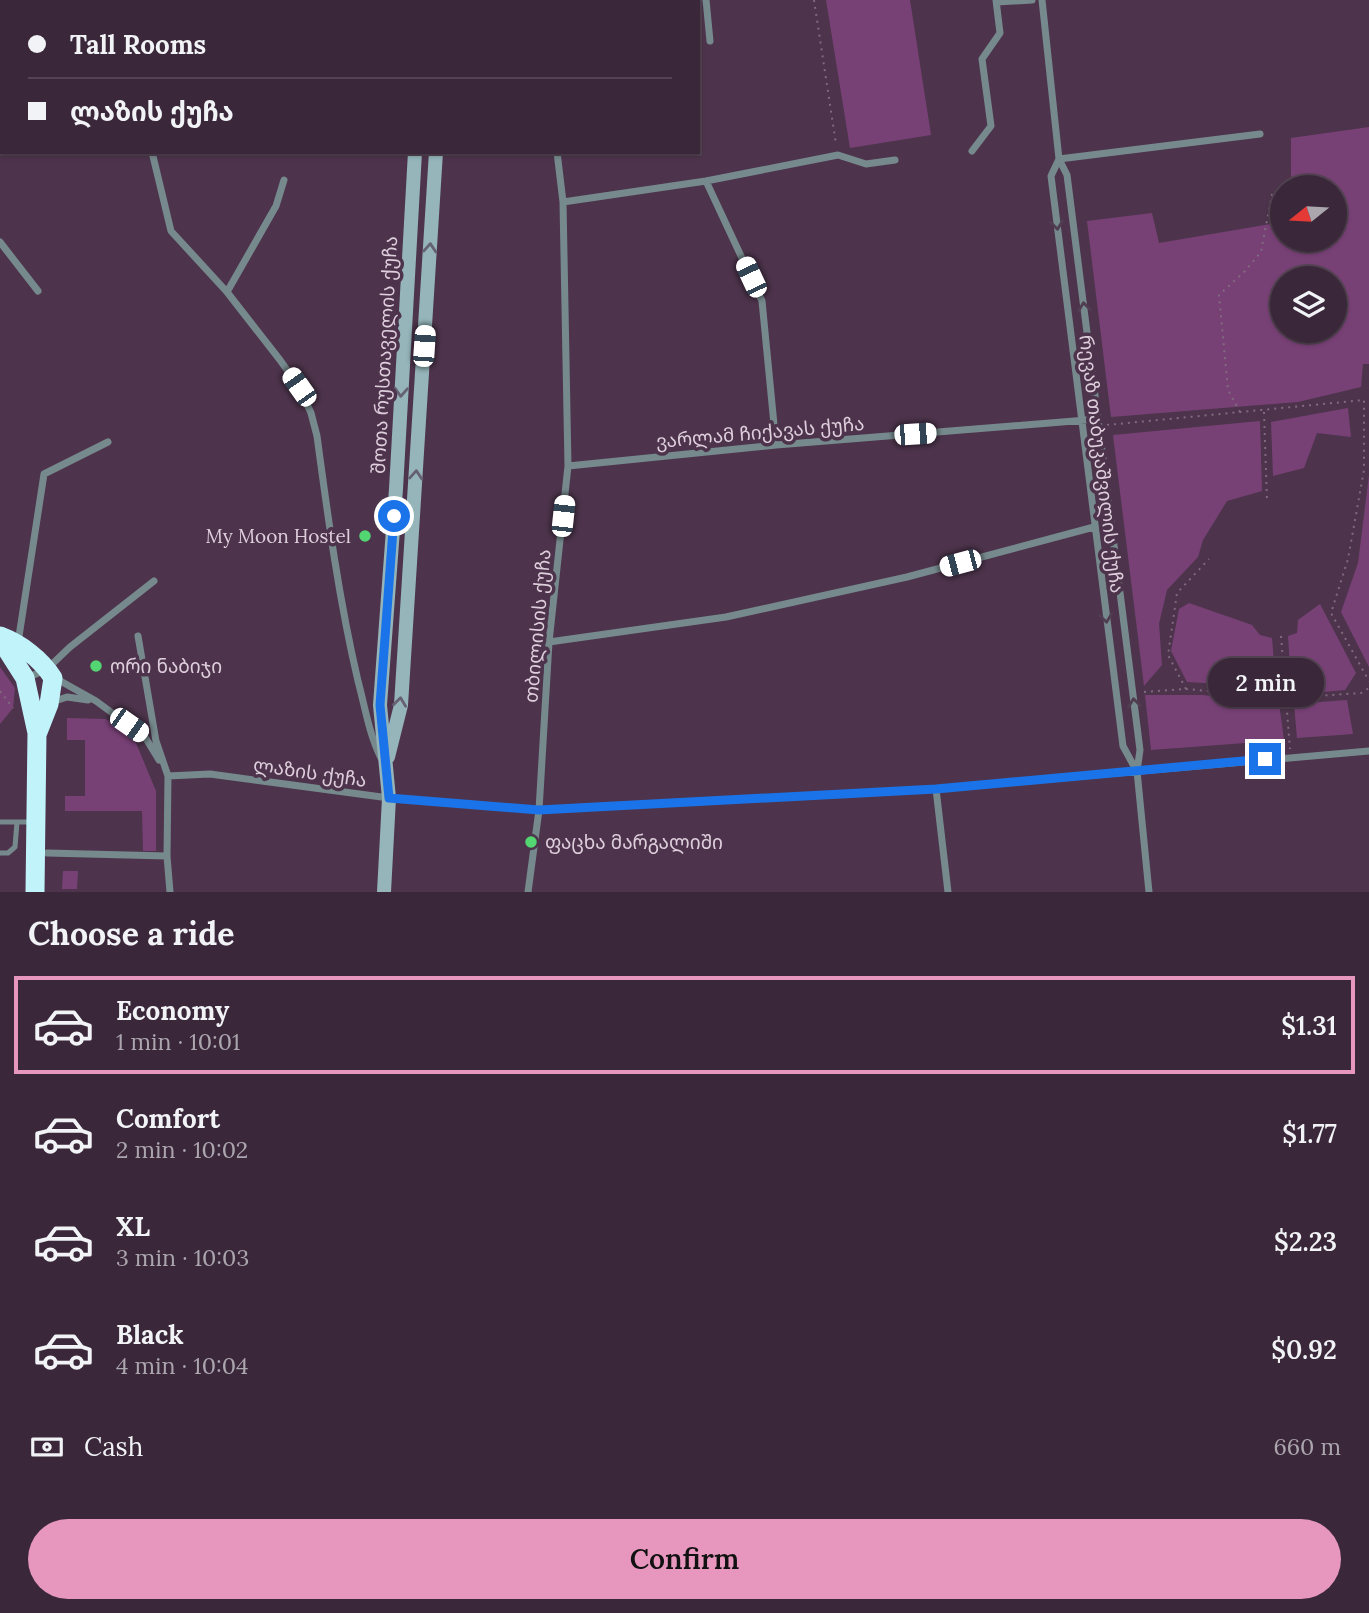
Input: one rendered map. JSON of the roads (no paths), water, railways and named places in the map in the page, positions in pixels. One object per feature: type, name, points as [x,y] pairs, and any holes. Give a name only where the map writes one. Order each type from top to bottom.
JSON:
[{"type":"highway","points":[[6,640],[50,673],[49,704],[37,733]]},
{"type":"highway","points":[[6,640],[25,678],[37,733],[35,892]]},
{"type":"street","points":[[706,0],[710,41]]},
{"type":"street","points":[[972,150],[991,126],[982,58],[1000,33],[996,1],[1032,0]]},
{"type":"street","name":"რევაზ თაბუკაშვილის ქუჩა","points":[[1042,0],[1059,159],[1067,175],[1140,750],[1137,771],[1149,892]]},
{"type":"street","points":[[1059,159],[1260,134]]},
{"type":"street","points":[[152,154],[171,231],[228,292],[299,387],[311,413],[317,436],[338,586],[351,652],[373,741],[386,768]]},
{"type":"street","name":"შოთა რუსთაველის ქუჩა","points":[[384,892],[389,798],[380,705],[396,489],[415,154]]},
{"type":"street","name":"შოთა რუსთაველის ქუჩა","points":[[386,768],[401,705],[436,154]]},
{"type":"street","name":"თბილისის ქუჩა","points":[[528,892],[539,810],[549,642],[568,466],[563,202],[557,154]]},
{"type":"street","points":[[563,202],[706,181],[838,156],[866,164],[895,160]]},
{"type":"street","name":"რევაზ თაბუკაშვილის ქუჩა","points":[[1059,159],[1051,176],[1094,527],[1123,746],[1137,771]]},
{"type":"street","points":[[228,292],[276,206],[284,180]]},
{"type":"street","points":[[706,181],[762,301],[776,445]]},
{"type":"street","points":[[0,242],[38,291]]},
{"type":"street","name":"ვარლამ ჩიქავას ქუჩა","points":[[568,466],[776,445],[1081,421],[1099,423]]},
{"type":"street","points":[[6,640],[44,474],[108,442]]},
{"type":"street","points":[[549,642],[726,617],[907,577],[1094,527]]},
{"type":"street","points":[[25,678],[50,673],[69,647],[154,581]]},
{"type":"street","points":[[138,636],[156,741],[169,776],[167,856],[170,892]]},
{"type":"street","points":[[50,673],[96,701],[145,737],[169,776]]},
{"type":"street","points":[[49,704],[67,697],[96,701]]},
{"type":"street","name":"ლაზის ქუჩა","points":[[169,776],[210,775],[389,798],[539,810],[936,789],[1369,751]]},
{"type":"street","points":[[936,789],[948,892]]},
{"type":"street","points":[[47,853],[167,856]]},
{"type":"lane","points":[[0,822],[37,822]]},
{"type":"lane","points":[[0,853],[8,853],[15,847],[17,822]]},
{"type":"place","name":"My Moon Hostel","points":[[365,536]]},
{"type":"place","name":"ორი ნაბიჯი","points":[[96,666]]},
{"type":"place","name":"ფაცხა მარგალიში","points":[[531,842]]}]
